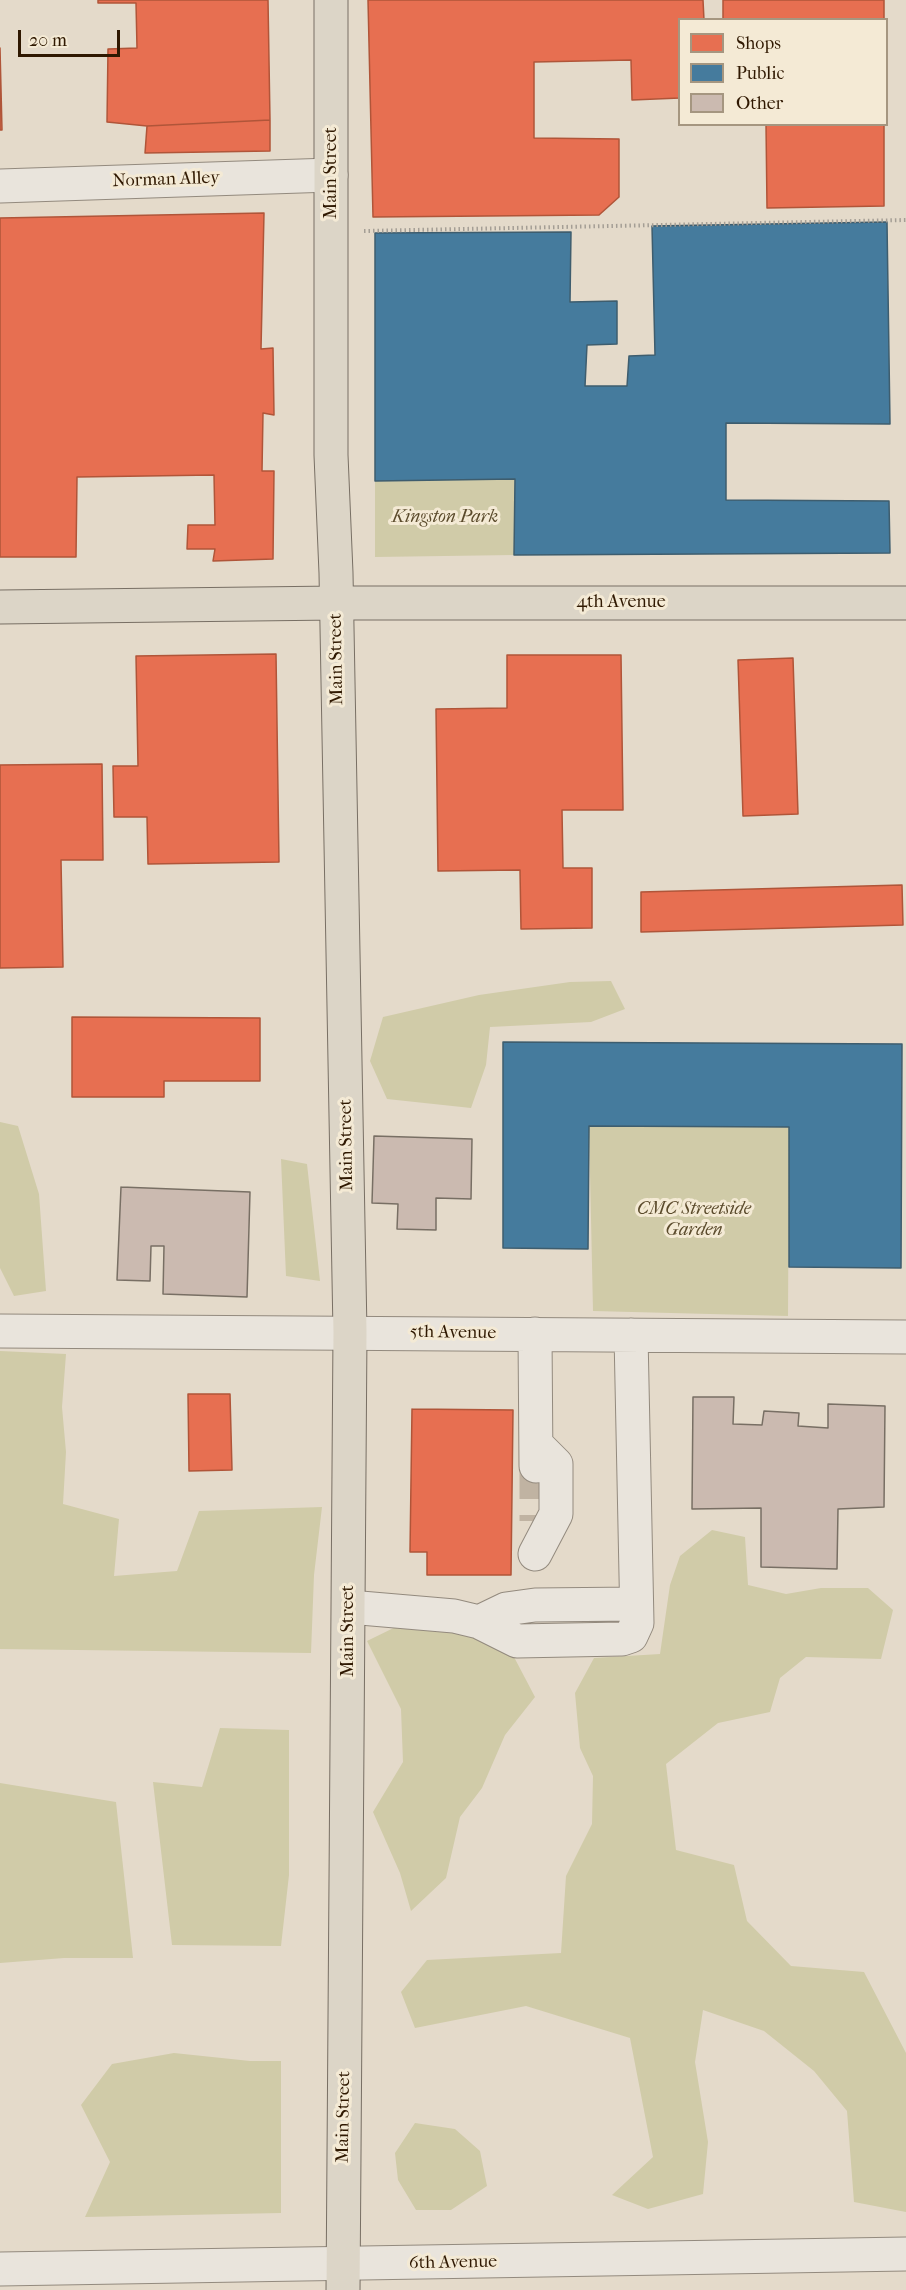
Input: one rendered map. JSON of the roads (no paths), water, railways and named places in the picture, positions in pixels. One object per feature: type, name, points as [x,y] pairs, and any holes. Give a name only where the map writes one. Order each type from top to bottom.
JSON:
[{"type":"main road","name":"Main Street","points":[[331,0],[331,455],[350,1332],[343,2277]]},
{"type":"main road","name":"4th Avenue","points":[[0,607],[336,603],[906,603]]},
{"type":"street","name":"Norman Alley","points":[[0,186],[331,175]]},
{"type":"street","name":"5th Avenue","points":[[0,1331],[906,1337]]},
{"type":"street","points":[[535,1334],[536,1455],[556,1464],[556,1514],[535,1554]]},
{"type":"street","points":[[349,1607],[415,1611],[479,1622],[517,1641],[622,1639],[631,1636],[637,1623],[631,1335]]},
{"type":"street","points":[[535,1605],[536,1521]]},
{"type":"street","points":[[479,1622],[506,1609],[535,1605],[635,1604]]},
{"type":"street","name":"6th Avenue","points":[[0,2268],[343,2277],[906,2254]]},
{"type":"tunnel","points":[[536,1466],[536,1521]]},
{"type":"park label","name":"Kingston Park","points":[[445,518]]},
{"type":"park label","name":"CMC Streetside Garden","points":[[694,1220]]}]
